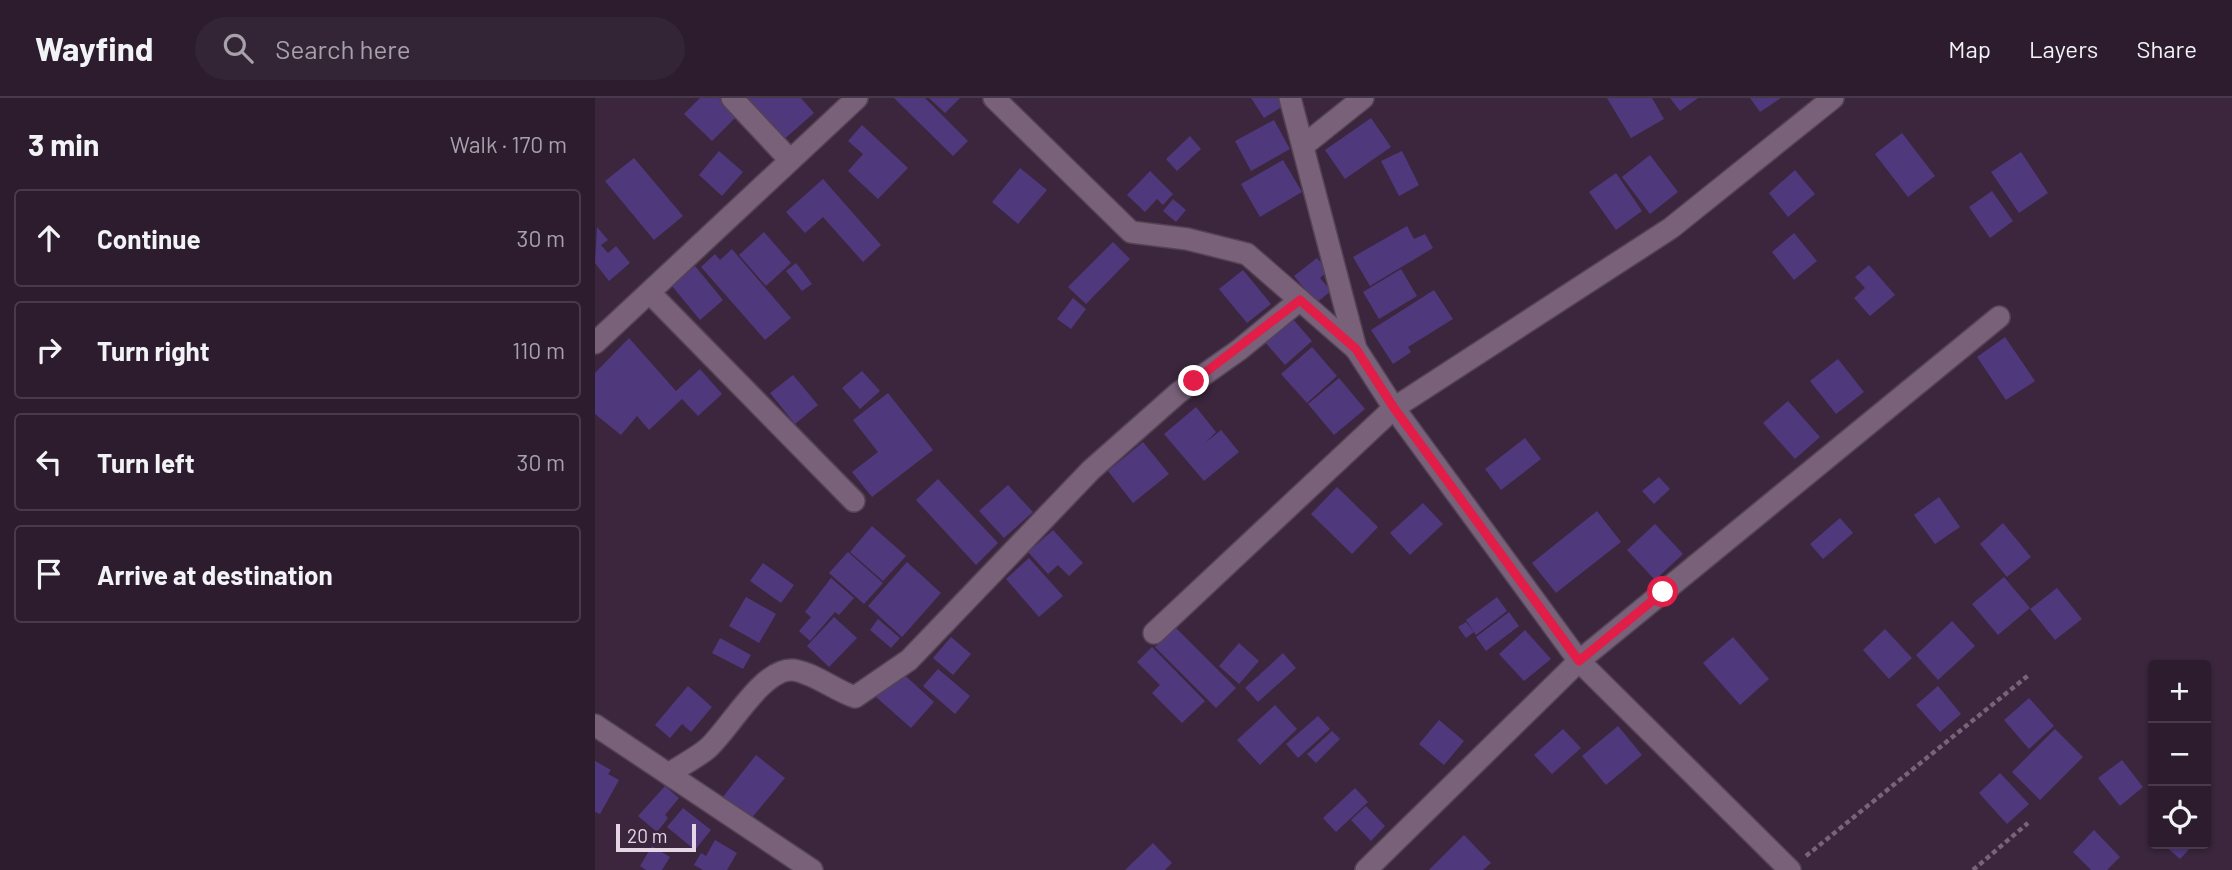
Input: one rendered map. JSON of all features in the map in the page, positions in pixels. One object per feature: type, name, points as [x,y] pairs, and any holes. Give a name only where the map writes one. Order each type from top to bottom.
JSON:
[{"type":"street","points":[[731,98],[790,160]]},
{"type":"street","points":[[595,343],[856,98]]},
{"type":"street","points":[[994,98],[1131,232],[1187,239],[1247,254],[1356,349],[1394,408],[1579,661],[1790,870]]},
{"type":"street","points":[[1290,98],[1356,349]]},
{"type":"street","points":[[1303,146],[1363,98]]},
{"type":"street","points":[[1154,633],[1394,408],[1671,228],[1833,98]]},
{"type":"street","points":[[650,293],[854,501]]},
{"type":"street","points":[[670,772],[707,749],[769,677],[789,670],[803,671],[834,690],[855,698],[909,660],[1091,470],[1178,393],[1239,350],[1300,300]]},
{"type":"street","points":[[1366,870],[1579,661],[1999,317]]},
{"type":"street","points":[[595,725],[670,772],[812,870]]},
{"type":"path","points":[[1790,870],[2030,674]]},
{"type":"path","points":[[1973,870],[2028,822]]},
{"type":"building","points":[[700,98],[719,98],[737,116],[712,141],[684,114]]},
{"type":"building","points":[[742,98],[801,98],[814,113],[781,142]]},
{"type":"building","points":[[894,98],[925,98],[968,141],[953,156]]},
{"type":"building","points":[[929,98],[960,98],[945,113]]},
{"type":"building","points":[[1251,98],[1285,98],[1288,103],[1264,118]]},
{"type":"building","points":[[1607,98],[1652,98],[1664,119],[1631,138]]},
{"type":"building","points":[[1670,98],[1698,98],[1680,111]]},
{"type":"building","points":[[1750,98],[1781,98],[1760,112]]},
{"type":"building","points":[[1371,118],[1391,147],[1345,179],[1325,150]]},
{"type":"building","points":[[1274,120],[1290,149],[1251,171],[1235,141]]},
{"type":"building","points":[[862,125],[908,168],[878,199],[848,171],[863,154],[848,141]]},
{"type":"building","points":[[1902,133],[1935,176],[1908,197],[1875,154]]},
{"type":"building","points":[[1190,136],[1201,149],[1177,171],[1166,159]]},
{"type":"building","points":[[719,151],[743,172],[722,196],[699,175]]},
{"type":"building","points":[[1402,151],[1419,185],[1399,196],[1381,161]]},
{"type":"building","points":[[2021,152],[2048,193],[2019,213],[1991,172]]},
{"type":"building","points":[[1650,155],[1678,192],[1650,214],[1622,177]]},
{"type":"building","points":[[634,158],[683,216],[654,240],[605,181]]},
{"type":"building","points":[[1283,160],[1302,192],[1260,217],[1241,184]]},
{"type":"building","points":[[1020,168],[1047,190],[1018,224],[992,202]]},
{"type":"building","points":[[1795,170],[1815,194],[1788,217],[1769,193]]},
{"type":"building","points":[[1150,171],[1173,194],[1163,205],[1157,199],[1145,212],[1127,195]]},
{"type":"building","points":[[1616,173],[1642,211],[1616,230],[1589,192]]},
{"type":"building","points":[[823,179],[881,245],[863,262],[823,217],[805,233],[786,212]]},
{"type":"building","points":[[1992,191],[2013,221],[1990,238],[1969,207]]},
{"type":"building","points":[[1173,199],[1186,210],[1176,222],[1163,211]]},
{"type":"building","points":[[1407,226],[1414,239],[1425,234],[1433,248],[1370,286],[1353,257]]},
{"type":"building","points":[[597,227],[608,240],[601,245],[608,253],[616,246],[630,263],[609,281],[595,263]]},
{"type":"building","points":[[764,232],[791,263],[766,286],[739,255]]},
{"type":"building","points":[[1794,233],[1817,261],[1794,280],[1772,252]]},
{"type":"building","points":[[1113,242],[1130,259],[1086,304],[1068,287]]},
{"type":"building","points":[[732,249],[791,318],[765,340],[701,267],[715,254],[720,260]]},
{"type":"building","points":[[1317,258],[1328,271],[1320,278],[1331,291],[1316,303],[1294,276]]},
{"type":"building","points":[[796,263],[812,284],[802,291],[786,271]]},
{"type":"building","points":[[1869,265],[1895,295],[1870,316],[1854,298],[1865,288],[1855,277]]},
{"type":"building","points":[[695,266],[723,300],[700,320],[672,286]]},
{"type":"building","points":[[1401,269],[1417,296],[1379,319],[1363,292]]},
{"type":"building","points":[[1243,270],[1271,304],[1247,323],[1219,289]]},
{"type":"building","points":[[1434,290],[1453,319],[1408,347],[1411,352],[1393,364],[1371,330]]},
{"type":"building","points":[[1073,298],[1086,309],[1071,329],[1057,319]]},
{"type":"building","points":[[1291,317],[1312,341],[1285,365],[1264,341]]},
{"type":"building","points":[[2005,337],[2035,381],[2006,400],[1977,357]]},
{"type":"building","points":[[629,338],[676,391],[700,369],[722,394],[698,416],[682,399],[649,430],[637,416],[621,435],[595,414],[595,373]]},
{"type":"building","points":[[1312,347],[1337,376],[1307,403],[1281,374]]},
{"type":"building","points":[[1838,359],[1864,392],[1836,414],[1810,381]]},
{"type":"building","points":[[862,371],[880,391],[860,409],[842,388]]},
{"type":"building","points":[[793,375],[818,405],[795,424],[770,393]]},
{"type":"building","points":[[1339,378],[1365,409],[1334,435],[1308,404]]},
{"type":"building","points":[[888,393],[933,450],[872,497],[852,472],[878,452],[853,420]]},
{"type":"building","points":[[1788,401],[1820,437],[1795,459],[1763,423]]},
{"type":"building","points":[[1196,407],[1216,432],[1204,444],[1221,430],[1239,452],[1204,481],[1164,434]]},
{"type":"building","points":[[1525,438],[1541,459],[1501,490],[1485,469]]},
{"type":"building","points":[[1143,442],[1169,474],[1133,503],[1108,471]]},
{"type":"building","points":[[1659,477],[1670,489],[1654,504],[1642,491]]},
{"type":"building","points":[[938,479],[998,543],[976,565],[916,500]]},
{"type":"building","points":[[1008,485],[1033,512],[1004,538],[979,511]]},
{"type":"building","points":[[1337,487],[1378,527],[1352,554],[1311,514]]},
{"type":"building","points":[[1939,497],[1960,527],[1935,544],[1914,515]]},
{"type":"building","points":[[1423,503],[1443,524],[1410,555],[1390,533]]},
{"type":"building","points":[[1597,511],[1621,542],[1556,593],[1532,563]]},
{"type":"building","points":[[1840,518],[1853,533],[1823,559],[1810,544]]},
{"type":"building","points":[[2003,523],[2031,557],[2007,577],[1980,544]]},
{"type":"building","points":[[1655,524],[1683,554],[1655,580],[1627,550]]},
{"type":"building","points":[[872,526],[906,556],[883,581],[850,552]]},
{"type":"building","points":[[1053,530],[1083,563],[1069,576],[1058,565],[1048,574],[1028,552]]},
{"type":"building","points":[[848,552],[883,583],[864,604],[829,573]]},
{"type":"building","points":[[1029,558],[1063,596],[1039,617],[1006,579]]},
{"type":"building","points":[[907,562],[941,593],[902,637],[868,606]]},
{"type":"building","points":[[763,563],[794,585],[781,603],[750,581]]},
{"type":"building","points":[[2004,577],[2030,608],[1998,635],[1972,604]]},
{"type":"building","points":[[831,578],[854,598],[839,615],[835,612],[810,641],[799,631],[811,617],[805,612]]},
{"type":"building","points":[[2057,588],[2082,619],[2055,640],[2030,609]]},
{"type":"building","points":[[746,597],[776,614],[759,643],[729,626]]},
{"type":"building","points":[[1497,597],[1507,611],[1476,635],[1466,620]]},
{"type":"building","points":[[1509,612],[1519,626],[1486,651],[1476,637]]},
{"type":"building","points":[[834,617],[857,638],[829,667],[807,646]]},
{"type":"building","points":[[878,619],[900,638],[891,648],[870,630]]},
{"type":"building","points":[[1952,621],[1975,646],[1938,680],[1916,655]]},
{"type":"building","points":[[1466,622],[1474,632],[1466,638],[1458,627]]},
{"type":"building","points":[[1175,627],[1236,688],[1216,708],[1155,647]]},
{"type":"building","points":[[1885,629],[1912,658],[1889,679],[1863,650]]},
{"type":"building","points":[[1525,630],[1551,659],[1524,681],[1499,654]]},
{"type":"building","points":[[951,637],[971,654],[953,675],[933,658]]},
{"type":"building","points":[[1733,637],[1769,679],[1740,705],[1703,663]]},
{"type":"building","points":[[720,638],[751,655],[743,669],[712,653]]},
{"type":"building","points":[[1239,643],[1259,661],[1239,684],[1219,666]]},
{"type":"building","points":[[1152,647],[1205,701],[1182,723],[1152,693],[1160,685],[1137,662]]},
{"type":"building","points":[[1283,653],[1296,668],[1258,702],[1245,688]]},
{"type":"building","points":[[938,669],[970,696],[955,714],[923,686]]},
{"type":"building","points":[[900,671],[934,702],[911,728],[876,697]]},
{"type":"building","points":[[688,686],[712,707],[691,732],[682,724],[670,738],[655,725]]},
{"type":"building","points":[[1938,686],[1961,714],[1940,732],[1916,705]]},
{"type":"building","points":[[2029,698],[2054,726],[2029,749],[2004,720]]},
{"type":"building","points":[[1275,705],[1297,729],[1260,765],[1237,740]]},
{"type":"building","points":[[1318,716],[1330,729],[1298,758],[1286,744]]},
{"type":"building","points":[[1439,720],[1464,741],[1444,765],[1419,744]]},
{"type":"building","points":[[1618,726],[1642,755],[1606,785],[1582,756]]},
{"type":"building","points":[[1563,729],[1581,748],[1552,774],[1534,755]]},
{"type":"building","points":[[2055,729],[2083,757],[2040,800],[2012,772]]},
{"type":"building","points":[[1332,731],[1340,739],[1316,763],[1307,754]]},
{"type":"building","points":[[756,755],[785,778],[750,820],[722,798]]},
{"type":"building","points":[[2122,760],[2143,787],[2120,806],[2098,778]]},
{"type":"building","points":[[595,761],[611,770],[608,774],[619,780],[600,814],[595,812]]},
{"type":"building","points":[[2000,773],[2029,804],[2007,824],[1979,793]]},
{"type":"building","points":[[665,786],[679,798],[665,815],[668,818],[657,832],[638,816]]},
{"type":"building","points":[[1355,788],[1368,802],[1336,832],[1323,818]]},
{"type":"building","points":[[1366,806],[1385,826],[1371,841],[1351,820]]},
{"type":"building","points":[[683,808],[711,830],[695,850],[667,827]]},
{"type":"building","points":[[2094,830],[2120,857],[2107,870],[2091,870],[2073,852]]},
{"type":"building","points":[[1464,835],[1491,863],[1483,870],[1429,870]]},
{"type":"building","points":[[715,840],[737,853],[727,870],[703,870],[694,865],[701,853],[706,856]]},
{"type":"building","points":[[1153,843],[1172,863],[1165,870],[1125,870]]},
{"type":"building","points":[[652,846],[670,857],[662,870],[646,870],[640,866]]},
{"type":"building","points":[[2169,849],[2189,849],[2180,859]]},
{"type":"route","points":[[1194,381],[1239,350],[1300,300],[1356,349],[1394,408],[1579,661],[1663,592]]}]
